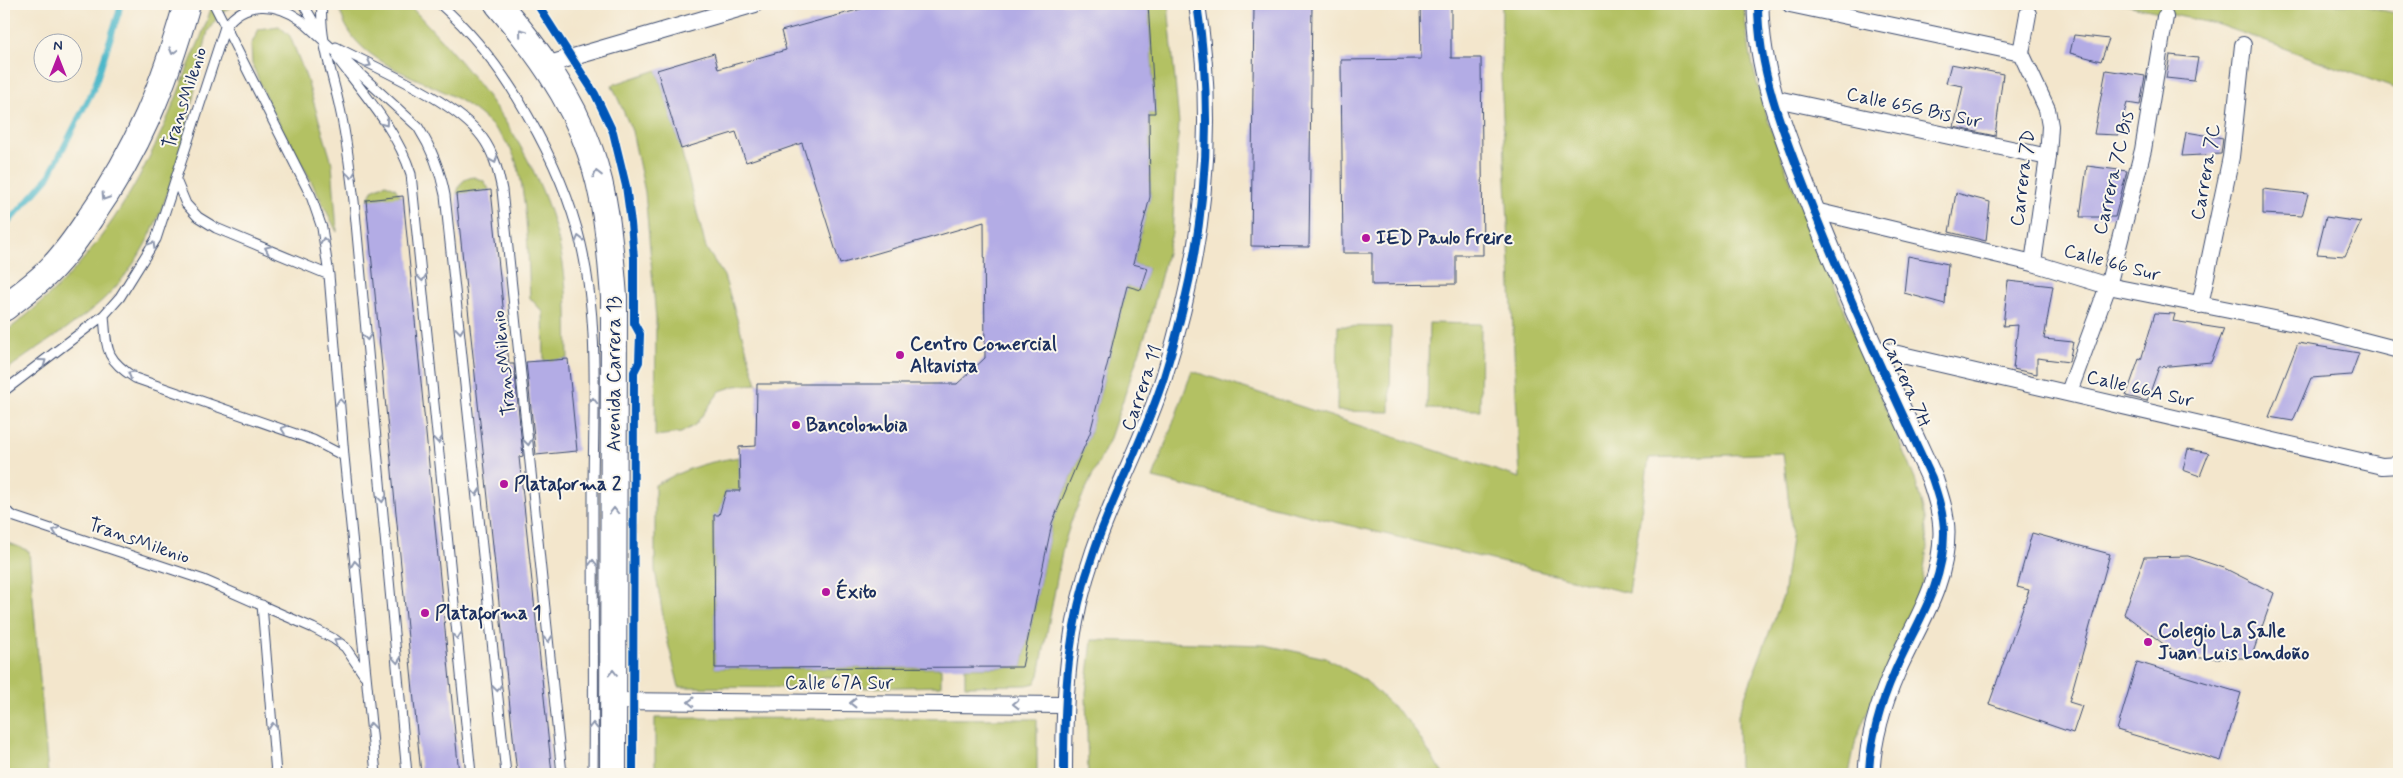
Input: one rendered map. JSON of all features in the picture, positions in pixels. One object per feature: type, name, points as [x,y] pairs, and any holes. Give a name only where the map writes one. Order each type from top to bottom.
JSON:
[{"type":"main road","points":[[4,308],[46,274],[76,240],[102,201],[152,111],[168,70],[187,4]]},
{"type":"main road","name":"Avenida Carrera 13","points":[[498,4],[546,65],[573,111],[590,151],[602,195],[610,242],[614,297],[613,774]]},
{"type":"street","points":[[546,65],[755,4]]},
{"type":"street","name":"Carrera 11","points":[[1064,774],[1064,705],[1067,668],[1074,623],[1094,550],[1134,458],[1163,380],[1176,339],[1195,257],[1202,216],[1206,133],[1202,50],[1197,4]]},
{"type":"street","name":"Carrera 7H","points":[[1758,4],[1762,49],[1772,98],[1789,148],[1872,348],[1932,478],[1940,504],[1944,533],[1936,587],[1886,694],[1872,743],[1869,774]]},
{"type":"street","points":[[1790,4],[2021,53],[2028,14]]},
{"type":"street","name":"Carrera 7C Bis","points":[[2069,392],[2108,286],[2143,150],[2165,17]]},
{"type":"street","name":"Carrera 7C","points":[[2200,305],[2231,157],[2243,45]]},
{"type":"street","name":"Carrera 7D","points":[[2021,53],[2047,109],[2050,126],[2048,157],[2032,262]]},
{"type":"street","name":"Calle 65G Bis Sur","points":[[1772,98],[2048,157]]},
{"type":"street","name":"Calle 66 Sur","points":[[1815,211],[2032,262],[2108,286],[2295,323],[2399,350]]},
{"type":"street","name":"Calle 66A Sur","points":[[1872,348],[2069,392],[2382,466],[2399,465]]},
{"type":"street","name":"Calle 67A Sur","points":[[613,701],[1064,705]]},
{"type":"lane","points":[[214,4],[225,27]]},
{"type":"lane","name":"TransMilenio","points":[[303,4],[325,41],[389,129],[405,156],[411,174],[471,774]]},
{"type":"lane","name":"TransMilenio","points":[[322,4],[321,18],[341,112],[354,201],[407,774]]},
{"type":"lane","points":[[440,4],[484,49],[506,77],[556,171],[567,197],[581,246],[592,336],[593,774]]},
{"type":"lane","name":"TransMilenio","points":[[4,391],[104,315],[120,297],[156,239],[225,27],[231,18],[242,10],[254,5],[268,5],[291,13],[325,41],[418,127],[431,147],[440,170],[445,195],[506,774]]},
{"type":"lane","name":"TransMilenio","points":[[225,27],[311,196],[322,228],[329,275],[344,456],[376,774]]},
{"type":"lane","name":"TransMilenio","points":[[325,41],[445,105],[463,118],[482,137],[495,161],[502,190],[562,774]]},
{"type":"lane","points":[[176,180],[186,204],[198,217],[216,228],[329,275]]},
{"type":"lane","points":[[104,315],[109,354],[118,367],[135,378],[313,440],[344,456]]},
{"type":"lane","name":"TransMilenio","points":[[4,510],[15,517],[204,580],[262,605],[334,639],[345,647],[366,679]]},
{"type":"lane","points":[[262,605],[276,774]]},
{"type":"green space","points":[[212,4],[235,4],[219,15],[208,31],[183,141],[172,178],[159,215],[143,248],[122,279],[97,305],[4,372],[4,333],[66,279],[114,218],[134,185],[169,114]]},
{"type":"green space","points":[[339,4],[408,4],[461,62],[508,126],[527,159],[544,195],[556,232],[564,271],[568,359],[544,361],[543,312],[530,298],[524,199],[516,161],[510,148],[494,128],[468,105],[443,91],[405,74],[370,54],[356,40],[345,24]]},
{"type":"green space","points":[[1148,4],[1168,4],[1179,124],[1172,233],[1149,324],[1109,441],[1073,516],[1063,547],[1039,675],[1035,683],[1027,685],[965,686],[965,668],[1022,667],[1052,523],[1090,433],[1127,286],[1141,289],[1148,268],[1133,264],[1150,197],[1149,113],[1155,113]]},
{"type":"green space","points":[[1502,4],[1744,4],[1747,36],[1753,67],[1771,129],[1794,189],[1901,444],[1916,482],[1925,518],[1927,548],[1922,583],[1856,739],[1849,774],[1739,774],[1738,715],[1783,596],[1792,530],[1783,453],[1649,458],[1629,593],[1153,478],[1192,371],[1520,478],[1501,75]]},
{"type":"green space","points":[[2122,4],[2356,4],[2399,14],[2399,90],[2220,25]]},
{"type":"green space","points":[[279,26],[290,36],[306,77],[332,163],[337,232],[270,107],[252,64],[251,45],[259,29]]},
{"type":"green space","points":[[657,70],[681,149],[706,248],[724,276],[757,384],[735,386],[720,391],[695,425],[681,433],[655,436],[656,319],[645,192],[632,131],[612,85]]},
{"type":"green space","points":[[474,177],[484,181],[490,191],[457,194],[462,182]]},
{"type":"green space","points":[[386,184],[395,188],[401,197],[368,200],[372,190]]},
{"type":"green space","points":[[1429,323],[1481,324],[1480,410],[1427,409]]},
{"type":"green space","points":[[1338,326],[1391,327],[1390,412],[1337,411]]},
{"type":"green space","points":[[739,457],[740,491],[726,491],[719,515],[714,516],[715,668],[941,668],[941,686],[861,688],[860,677],[821,677],[821,688],[679,687],[667,639],[655,570],[655,485],[696,467]]},
{"type":"green space","points":[[4,541],[29,551],[48,774],[4,774]]},
{"type":"green space","points":[[1092,640],[1265,645],[1326,658],[1366,681],[1410,723],[1443,774],[1088,774],[1086,693]]},
{"type":"green space","points":[[655,718],[1037,719],[1037,774],[655,774]]},
{"type":"building","name":"Centro Comercial Altavista","points":[[879,4],[1148,4],[1155,113],[1149,113],[1150,197],[1133,264],[1148,268],[1141,290],[1127,286],[1090,433],[1052,523],[1022,667],[715,668],[714,515],[719,515],[726,491],[740,491],[739,447],[756,446],[757,384],[957,384],[985,358],[984,222],[840,264],[802,143],[746,162],[736,132],[681,149],[657,70],[714,53],[718,69],[786,50],[781,31]]},
{"type":"building","points":[[1254,4],[1312,4],[1309,247],[1251,246]]},
{"type":"building","points":[[1420,4],[1451,4],[1451,58],[1481,58],[1483,255],[1456,255],[1456,284],[1372,285],[1372,253],[1343,253],[1341,60],[1421,59]]},
{"type":"building","points":[[2074,35],[2109,39],[2101,61],[2070,53]]},
{"type":"building","points":[[2170,55],[2198,58],[2194,81],[2166,78]]},
{"type":"building","points":[[1951,64],[2003,74],[1995,136],[1954,127],[1963,86],[1946,83]]},
{"type":"building","points":[[2106,70],[2145,76],[2140,105],[2127,103],[2118,135],[2094,134]]},
{"type":"building","points":[[2186,132],[2223,138],[2221,154],[2182,156]]},
{"type":"building","points":[[2087,166],[2127,171],[2115,217],[2080,217]]},
{"type":"building","points":[[2263,189],[2308,194],[2302,216],[2263,214]]},
{"type":"building","name":"Plataforma 2","points":[[491,190],[509,364],[514,364],[523,456],[519,457],[552,774],[517,774],[456,194]]},
{"type":"building","points":[[1956,193],[1990,202],[1986,241],[1949,232]]},
{"type":"building","name":"Plataforma 1","points":[[403,196],[459,774],[421,774],[366,200]]},
{"type":"building","points":[[2326,217],[2361,222],[2345,256],[2317,254]]},
{"type":"building","points":[[1908,256],[1948,264],[1945,304],[1904,293]]},
{"type":"building","points":[[2008,281],[2053,286],[2044,339],[2073,342],[2069,362],[2037,358],[2037,374],[2013,369],[2018,325],[2003,326]]},
{"type":"building","points":[[2155,313],[2175,314],[2173,321],[2224,329],[2211,362],[2159,367],[2147,401],[2126,396],[2139,359],[2141,360]]},
{"type":"building","points":[[2298,343],[2359,353],[2351,375],[2311,378],[2293,421],[2269,417]]},
{"type":"building","points":[[568,359],[577,451],[536,455],[526,362]]},
{"type":"building","points":[[2188,449],[2209,453],[2200,476],[2183,470]]},
{"type":"building","points":[[2032,533],[2110,554],[2069,702],[2082,706],[2073,733],[1989,704],[2029,590],[2017,587]]},
{"type":"building","points":[[2188,556],[2224,568],[2274,593],[2251,658],[2182,658],[2124,614],[2144,557]]},
{"type":"building","points":[[2137,662],[2241,693],[2221,761],[2117,730]]},
{"type":"waterway","points":[[4,227],[48,178],[94,88],[120,4]]},
{"type":"cycle path","points":[[537,4],[595,94],[613,132],[626,186],[631,223],[634,258],[634,323],[640,334],[639,362],[634,372],[633,774]]},
{"type":"cycle path","points":[[1064,774],[1066,689],[1078,607],[1085,579],[1102,529],[1148,421],[1164,377],[1177,331],[1197,239],[1206,146],[1206,99],[1197,4]]},
{"type":"cycle path","points":[[1758,4],[1763,58],[1776,110],[1814,211],[1842,278],[1932,478],[1943,519],[1943,553],[1939,571],[1927,605],[1885,696],[1874,734],[1869,774]]},
{"type":"place","name":"IED Paulo Freire","points":[[1366,238]]},
{"type":"place","name":"Centro Comercial Altavista","points":[[900,355]]},
{"type":"place","name":"Bancolombia","points":[[796,425]]},
{"type":"place","name":"Plataforma 2","points":[[504,484]]},
{"type":"place","name":"Éxito","points":[[826,592]]},
{"type":"place","name":"Plataforma 1","points":[[425,613]]},
{"type":"place","name":"Colegio La Salle Juan Luis Londoño","points":[[2148,642]]}]
